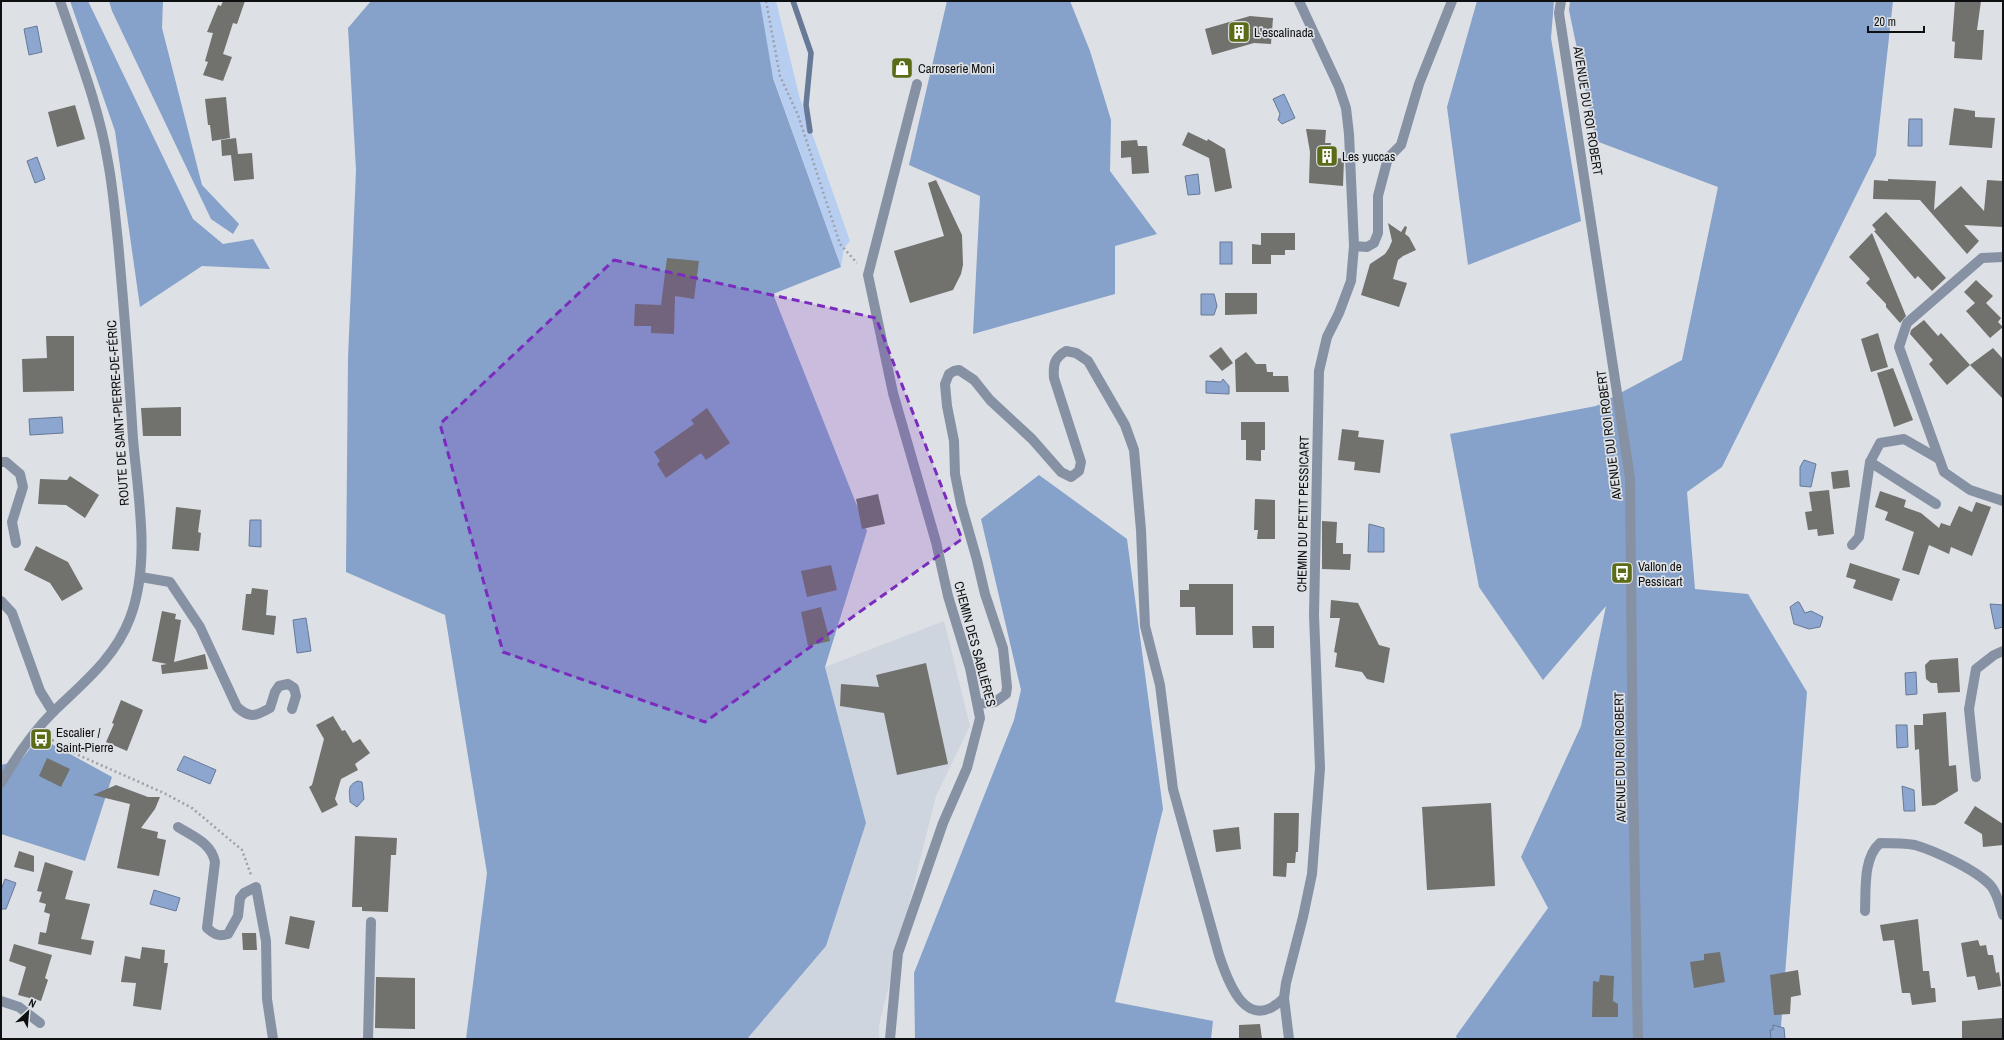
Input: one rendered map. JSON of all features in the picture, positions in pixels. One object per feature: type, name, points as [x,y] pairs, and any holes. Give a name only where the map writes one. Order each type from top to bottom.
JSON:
[{"type":"street","name":"ROUTE DE SAINT-PIERRE-DE-FÉRIC","points":[[1,783],[20,750],[53,712],[99,668],[116,647],[130,619],[141,577],[141,538],[127,347],[120,262],[108,162],[95,102],[60,1]]},
{"type":"street","name":"CHEMIN DU PETIT PESSICART","points":[[1289,1039],[1284,998],[1286,983],[1303,918],[1312,874],[1320,768],[1314,615],[1319,371],[1327,337],[1339,313],[1351,281],[1354,246],[1349,134],[1346,108],[1339,87],[1298,1]]},
{"type":"street","points":[[1354,246],[1367,247],[1374,243],[1378,234],[1378,196],[1388,158],[1401,145],[1419,84],[1452,1]]},
{"type":"street","name":"AVENUE DU ROI ROBERT","points":[[1561,1],[1559,13],[1630,478],[1633,780],[1638,1039]]},
{"type":"street","points":[[868,275],[917,84]]},
{"type":"street","points":[[2003,256],[1982,258],[1907,323],[1899,347],[1944,472],[1970,490],[2003,502]]},
{"type":"street","name":"CHEMIN DES SABLIÈRES","points":[[868,275],[893,393],[936,542],[948,596],[970,668],[980,718],[967,768],[943,823],[898,953],[890,1039]]},
{"type":"street","points":[[978,704],[995,702],[1006,694],[1007,677],[1003,648],[985,594],[961,504],[955,474],[954,441],[947,406],[946,384],[949,374],[954,370],[959,370],[965,373],[974,380],[990,400],[1032,439],[1061,472],[1071,477],[1076,476],[1081,462],[1054,378],[1053,365],[1058,355],[1066,351],[1076,353],[1088,361],[1099,379],[1125,424],[1134,450],[1141,530],[1145,626],[1160,685],[1173,789],[1219,955],[1228,982],[1239,999],[1247,1007],[1256,1010],[1266,1010],[1276,1006],[1284,998]]},
{"type":"street","points":[[1852,545],[1859,537],[1870,462],[1880,444],[1904,439],[1939,458]]},
{"type":"street","points":[[1,462],[6,462],[20,474],[23,487],[12,522],[16,543]]},
{"type":"street","points":[[1870,462],[1936,504]]},
{"type":"street","points":[[141,577],[170,582],[200,627],[237,707],[245,714],[257,716],[270,708],[275,692],[279,686],[288,684],[294,688],[296,696],[292,709]]},
{"type":"street","points":[[1,601],[12,613],[40,691],[53,712]]},
{"type":"street","points":[[1976,777],[1969,709],[1976,669],[1994,655],[2003,651]]},
{"type":"street","points":[[178,827],[207,844],[213,854],[215,862],[207,928],[214,934],[221,936],[228,934],[238,916],[240,898],[244,893],[256,887],[266,941],[267,999],[273,1039]]},
{"type":"street","points":[[1865,911],[1866,885],[1873,849],[1880,843],[1891,843],[1913,845],[1936,853],[1978,875],[1992,887],[2003,915]]},
{"type":"street","points":[[368,1039],[371,922]]},
{"type":"street","points":[[1,1001],[19,1007],[40,1023]]},
{"type":"path","points":[[766,1],[780,76],[798,115],[840,244],[868,275]]},
{"type":"path","points":[[38,729],[66,750],[95,762]]},
{"type":"highlighted area","points":[[614,260],[876,318],[962,539],[705,722],[503,652],[440,424]]},
{"type":"shaded area","points":[[70,1],[88,1],[193,219],[223,244],[253,239],[270,269],[202,266],[140,307],[115,131]]},
{"type":"shaded area","points":[[109,1],[163,1],[162,28],[202,185],[239,224],[233,234],[211,219],[112,11]]},
{"type":"shaded area","points":[[371,1],[760,1],[773,78],[841,267],[773,294],[867,531],[825,667],[866,823],[826,946],[747,1039],[466,1039],[487,873],[445,615],[346,572],[348,358],[356,170],[348,28]]},
{"type":"shaded area","points":[[760,1],[776,1],[800,99],[850,241],[844,248],[841,267],[772,74]]},
{"type":"shaded area","points":[[947,1],[1070,1],[1090,51],[1111,120],[1110,171],[1157,234],[1115,246],[1115,294],[973,334],[980,196],[909,165]]},
{"type":"shaded area","points":[[1477,1],[1554,1],[1551,38],[1581,221],[1468,265],[1447,107]]},
{"type":"shaded area","points":[[1570,1],[1893,1],[1876,155],[1722,467],[1687,492],[1695,589],[1748,594],[1807,692],[1780,1039],[1457,1039],[1456,1036],[1548,908],[1521,857],[1581,726],[1606,606],[1543,680],[1479,587],[1450,434],[1596,406],[1682,360],[1718,187],[1596,141],[1569,10]]},
{"type":"shaded area","points":[[37,26],[42,52],[29,55],[24,29]]},
{"type":"shaded area","points":[[1284,94],[1295,118],[1282,124],[1278,120],[1280,114],[1273,99]]},
{"type":"shaded area","points":[[1909,119],[1922,119],[1922,146],[1908,146]]},
{"type":"shaded area","points":[[37,157],[45,179],[35,183],[27,161]]},
{"type":"shaded area","points":[[1198,174],[1200,194],[1188,195],[1185,176]]},
{"type":"shaded area","points":[[1220,242],[1232,242],[1232,264],[1220,264]]},
{"type":"shaded area","points":[[1201,294],[1214,294],[1217,306],[1214,315],[1201,315]]},
{"type":"shaded area","points":[[1223,379],[1229,386],[1229,394],[1206,393],[1206,381],[1221,382]]},
{"type":"shaded area","points":[[62,417],[63,433],[30,435],[29,419]]},
{"type":"shaded area","points":[[1804,460],[1816,464],[1811,487],[1800,486],[1800,467]]},
{"type":"shaded area","points":[[1039,475],[1127,539],[1163,809],[1115,1002],[1213,1021],[1211,1039],[915,1039],[914,973],[1014,720],[1021,690],[981,519]]},
{"type":"shaded area","points":[[250,520],[261,520],[261,547],[249,546]]},
{"type":"shaded area","points":[[1369,524],[1384,528],[1384,552],[1368,552]]},
{"type":"shaded area","points":[[1799,602],[1805,613],[1811,611],[1823,617],[1820,627],[1809,629],[1794,624],[1790,607]]},
{"type":"shaded area","points":[[1990,604],[2003,605],[2003,627],[1995,629]]},
{"type":"shaded area","points":[[306,618],[311,651],[297,653],[293,620]]},
{"type":"shaded area","points":[[944,621],[970,726],[936,796],[879,1025],[879,1039],[747,1039],[826,946],[866,823],[825,667]]},
{"type":"shaded area","points":[[1916,672],[1917,694],[1906,695],[1905,673]]},
{"type":"shaded area","points":[[1896,725],[1907,725],[1908,747],[1897,748]]},
{"type":"shaded area","points":[[39,737],[112,777],[85,861],[1,834],[1,765],[21,760]]},
{"type":"shaded area","points":[[184,756],[216,770],[210,784],[177,770]]},
{"type":"shaded area","points":[[358,781],[362,782],[364,799],[357,807],[350,802],[349,792],[350,787]]},
{"type":"shaded area","points":[[1902,786],[1914,790],[1915,811],[1904,811]]},
{"type":"shaded area","points":[[5,879],[16,883],[6,909],[1,909],[1,890]]},
{"type":"shaded area","points":[[154,890],[180,898],[176,911],[150,904]]},
{"type":"shaded area","points":[[1773,1025],[1784,1028],[1785,1039],[1771,1039],[1770,1030],[1773,1030]]},
{"type":"building","points":[[223,1],[245,1],[237,24],[233,23],[223,54],[232,57],[223,81],[203,75],[208,62],[205,61],[213,33],[207,32],[218,5],[221,6]]},
{"type":"building","points":[[1955,1],[1981,1],[1977,30],[1984,30],[1982,60],[1954,58],[1955,42],[1952,41]]},
{"type":"building","name":"L'escalinada","points":[[1250,16],[1273,18],[1271,44],[1254,43],[1212,55],[1205,29]]},
{"type":"building","points":[[226,97],[230,138],[212,141],[210,125],[208,125],[205,99]]},
{"type":"building","points":[[75,105],[85,139],[57,147],[48,112]]},
{"type":"building","points":[[1954,108],[1975,111],[1975,117],[1995,118],[1992,148],[1949,145]]},
{"type":"building","name":"Les yuccas","points":[[1306,129],[1326,130],[1325,143],[1331,143],[1330,154],[1337,154],[1337,158],[1344,159],[1343,186],[1309,183],[1310,152]]},
{"type":"building","points":[[1188,132],[1207,141],[1208,139],[1225,149],[1232,188],[1215,192],[1209,158],[1182,145]]},
{"type":"building","points":[[236,138],[238,154],[252,153],[254,179],[234,181],[231,155],[222,156],[221,140]]},
{"type":"building","points":[[1137,140],[1138,146],[1147,146],[1149,173],[1132,174],[1131,157],[1121,158],[1121,141]]},
{"type":"building","points":[[1888,179],[1936,181],[1934,210],[1961,186],[1984,211],[1987,180],[2003,181],[2003,227],[1964,225],[1979,241],[1967,254],[1920,200],[1873,199],[1874,180],[1888,181]]},
{"type":"building","points":[[936,180],[962,235],[963,265],[961,274],[953,290],[910,303],[894,251],[944,236],[928,183]]},
{"type":"building","points":[[1886,212],[1946,278],[1932,291],[1918,276],[1915,279],[1874,231],[1876,230],[1872,225]]},
{"type":"building","points":[[1388,223],[1401,232],[1405,226],[1407,227],[1405,234],[1409,237],[1416,250],[1398,260],[1393,279],[1407,283],[1399,307],[1361,295],[1370,264],[1385,254],[1392,241]]},
{"type":"building","points":[[1261,233],[1295,233],[1295,250],[1285,250],[1285,255],[1271,255],[1271,264],[1252,264],[1252,244],[1261,245]]},
{"type":"building","points":[[1872,233],[1906,316],[1900,323],[1886,307],[1886,304],[1866,283],[1870,279],[1849,257]]},
{"type":"building","points":[[667,258],[699,261],[694,299],[675,296],[674,334],[651,333],[651,326],[634,326],[635,304],[661,305]]},
{"type":"building","points":[[1976,280],[1993,296],[1986,303],[2001,318],[1998,322],[2003,327],[1990,338],[1966,311],[1975,303],[1964,292]]},
{"type":"building","points":[[1225,293],[1257,293],[1257,314],[1225,315]]},
{"type":"building","points":[[1924,320],[1938,336],[1941,333],[1970,365],[1947,385],[1929,364],[1933,360],[1910,334],[1911,330]]},
{"type":"building","points":[[1878,333],[1888,367],[1871,372],[1861,339]]},
{"type":"building","points":[[46,336],[74,336],[74,391],[23,392],[22,359],[47,358]]},
{"type":"building","points":[[1221,347],[1233,363],[1222,371],[1209,356]]},
{"type":"building","points":[[1993,348],[2003,359],[2003,399],[1970,365]]},
{"type":"building","points":[[1246,352],[1256,364],[1266,364],[1267,372],[1273,372],[1273,376],[1288,376],[1289,392],[1236,392],[1235,360]]},
{"type":"building","points":[[1893,368],[1913,420],[1894,427],[1877,373]]},
{"type":"building","points":[[181,407],[181,436],[143,436],[141,408]]},
{"type":"building","points":[[707,408],[730,443],[706,460],[701,453],[666,478],[657,464],[660,461],[654,452],[694,424],[691,420]]},
{"type":"building","points":[[1241,422],[1265,422],[1265,450],[1261,450],[1261,461],[1246,460],[1246,440],[1241,440]]},
{"type":"building","points":[[1342,429],[1359,431],[1358,437],[1384,440],[1380,473],[1354,470],[1355,462],[1338,460]]},
{"type":"building","points":[[1848,470],[1850,487],[1833,489],[1831,472]]},
{"type":"building","points":[[70,476],[99,495],[85,518],[66,505],[38,504],[40,479],[67,480]]},
{"type":"building","points":[[1829,490],[1834,534],[1818,536],[1817,529],[1808,530],[1805,512],[1812,511],[1809,492]]},
{"type":"building","points":[[1880,491],[1906,500],[1904,507],[1921,513],[1939,528],[1941,523],[1950,526],[1959,506],[1972,512],[1976,502],[1991,507],[1972,556],[1951,547],[1949,554],[1929,545],[1919,575],[1902,570],[1914,532],[1885,520],[1888,512],[1875,507]]},
{"type":"building","points":[[878,494],[885,524],[862,529],[856,499]]},
{"type":"building","points":[[1255,499],[1275,500],[1275,539],[1257,539],[1258,530],[1254,530]]},
{"type":"building","points":[[176,507],[201,510],[198,532],[201,533],[199,551],[172,549]]},
{"type":"building","points":[[1322,521],[1337,522],[1336,543],[1343,543],[1343,554],[1351,554],[1350,570],[1322,569]]},
{"type":"building","points":[[36,546],[68,562],[83,589],[62,601],[50,583],[24,570]]},
{"type":"building","points":[[1850,563],[1900,579],[1892,601],[1853,588],[1856,580],[1846,577]]},
{"type":"building","points":[[831,565],[837,590],[807,597],[801,571]]},
{"type":"building","points":[[1189,584],[1233,584],[1233,635],[1196,635],[1195,607],[1180,607],[1180,590],[1189,590]]},
{"type":"building","points":[[252,588],[268,590],[266,615],[276,616],[274,635],[242,630],[246,594],[251,594]]},
{"type":"building","points":[[1331,600],[1358,603],[1379,645],[1390,648],[1384,683],[1367,679],[1362,672],[1335,667],[1337,653],[1334,652],[1340,618],[1330,618]]},
{"type":"building","points":[[821,607],[830,641],[808,646],[801,612]]},
{"type":"building","points":[[162,611],[176,614],[175,619],[181,620],[174,662],[205,654],[208,669],[162,674],[161,665],[167,664],[152,661]]},
{"type":"building","points":[[1252,626],[1274,626],[1274,648],[1253,648]]},
{"type":"building","points":[[1958,658],[1960,692],[1938,693],[1937,683],[1931,683],[1926,679],[1925,665],[1930,660]]},
{"type":"building","points":[[926,663],[948,764],[897,775],[884,713],[840,706],[841,684],[879,687],[876,675]]},
{"type":"building","points":[[121,700],[143,710],[127,751],[106,742],[114,724],[112,723]]},
{"type":"building","points":[[1946,712],[1949,766],[1956,765],[1958,791],[1935,805],[1922,806],[1919,749],[1915,750],[1914,725],[1923,725],[1923,714]]},
{"type":"building","points":[[333,716],[342,731],[345,730],[353,743],[360,739],[370,753],[355,764],[358,770],[341,779],[335,799],[338,805],[322,813],[309,787],[312,785],[324,739],[316,725]]},
{"type":"building","points":[[47,758],[70,769],[61,787],[39,776]]},
{"type":"building","points":[[116,785],[148,797],[160,797],[155,809],[141,828],[158,832],[157,838],[166,840],[159,876],[117,868],[130,804],[93,795]]},
{"type":"building","points":[[1491,803],[1495,886],[1427,890],[1422,807]]},
{"type":"building","points":[[1975,806],[2003,824],[2003,845],[1983,847],[1982,834],[1964,823]]},
{"type":"building","points":[[1274,813],[1299,813],[1298,852],[1296,852],[1295,863],[1287,863],[1286,877],[1273,876]]},
{"type":"building","points":[[1239,827],[1241,849],[1216,852],[1213,830]]},
{"type":"building","points":[[355,836],[397,838],[396,855],[391,855],[388,912],[362,911],[362,907],[352,907]]},
{"type":"building","points":[[19,851],[34,856],[34,872],[14,867]]},
{"type":"building","points":[[45,862],[73,871],[65,899],[90,904],[81,939],[94,941],[91,955],[38,944],[40,932],[46,933],[50,914],[44,912],[46,904],[39,902],[42,892],[37,891]]},
{"type":"building","points":[[290,916],[315,921],[309,949],[285,944]]},
{"type":"building","points":[[1918,919],[1923,971],[1929,971],[1931,988],[1935,988],[1936,1002],[1912,1005],[1910,993],[1902,993],[1894,940],[1883,941],[1880,925]]},
{"type":"building","points":[[242,933],[256,933],[257,950],[243,950]]},
{"type":"building","points":[[1978,940],[1980,946],[1986,945],[1988,955],[1993,955],[1996,973],[1999,972],[2001,986],[1978,990],[1975,976],[1967,977],[1961,943]]},
{"type":"building","points":[[14,944],[52,955],[45,978],[48,980],[41,1001],[18,995],[26,967],[9,961]]},
{"type":"building","points":[[142,947],[165,950],[164,963],[168,963],[161,1010],[133,1006],[136,983],[121,982],[125,956],[140,959]]},
{"type":"building","points":[[1720,952],[1725,982],[1694,988],[1690,962],[1704,960],[1704,954]]},
{"type":"building","points":[[1798,970],[1801,995],[1791,997],[1790,1014],[1774,1015],[1770,975]]},
{"type":"building","points":[[1600,975],[1614,976],[1613,1001],[1618,1004],[1618,1017],[1592,1017],[1593,981],[1599,982]]},
{"type":"building","points":[[376,977],[415,978],[415,1029],[375,1028]]},
{"type":"building","points":[[2003,1018],[2003,1039],[1962,1039],[1962,1021]]},
{"type":"building","points":[[1260,1024],[1262,1039],[1239,1039],[1239,1025]]},
{"type":"waterway","points":[[793,1],[811,53],[806,105],[810,131]]},
{"type":"place","name":"L'escalinada","points":[[1239,32]]},
{"type":"place","name":"Carroserie Moni","points":[[902,68]]},
{"type":"place","name":"Les yuccas","points":[[1327,156]]},
{"type":"place","name":"Vallon de Pessicart","points":[[1622,573]]},
{"type":"place","name":"Escalier / Saint-Pierre","points":[[41,739]]}]
